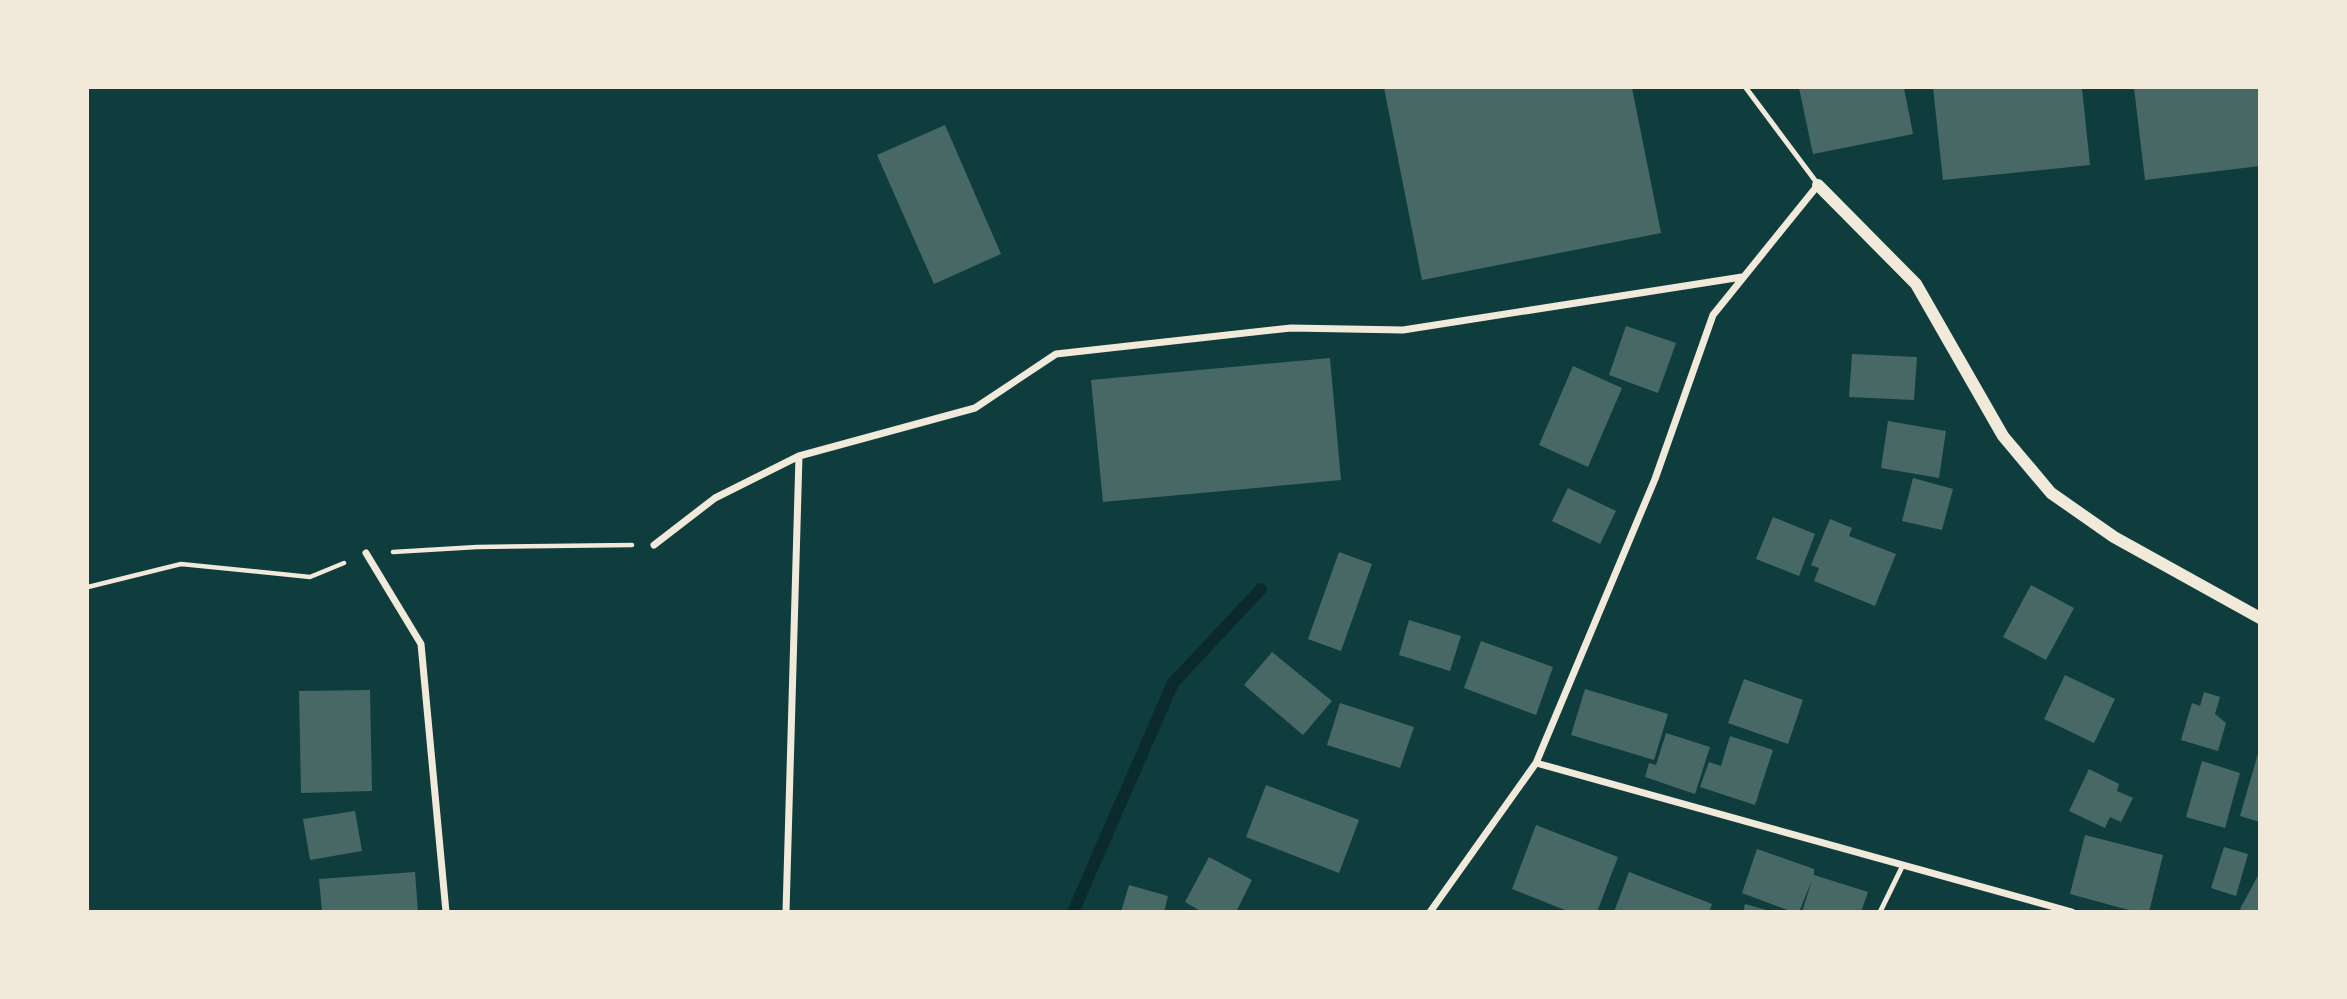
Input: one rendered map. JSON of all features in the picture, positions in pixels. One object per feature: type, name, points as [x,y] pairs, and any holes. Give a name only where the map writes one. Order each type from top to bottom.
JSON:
[{"type":"street","points":[[1430,912],[1536,763],[1655,479],[1713,315],[1818,185],[1916,284],[2003,436],[2051,493],[2114,537],[2259,618]]},
{"type":"street","points":[[654,545],[715,498],[799,456],[975,408],[1056,354],[1291,328],[1403,330],[1742,277]]},
{"type":"street","points":[[786,912],[799,456]]},
{"type":"street","points":[[366,553],[421,644],[446,912]]},
{"type":"street","points":[[1536,763],[2072,912]]},
{"type":"lane","points":[[1746,88],[1818,185]]},
{"type":"lane","points":[[1880,912],[1903,865]]},
{"type":"building","points":[[1384,88],[1632,88],[1661,233],[1422,280]]},
{"type":"building","points":[[1799,88],[1904,88],[1913,134],[1813,154]]},
{"type":"building","points":[[1933,88],[2082,88],[2090,165],[1943,180]]},
{"type":"building","points":[[2134,88],[2260,88],[2260,166],[2145,180]]},
{"type":"building","points":[[945,125],[1001,254],[934,284],[877,155]]},
{"type":"building","points":[[1626,326],[1676,343],[1658,393],[1609,375]]},
{"type":"building","points":[[1852,354],[1917,357],[1914,400],[1849,397]]},
{"type":"building","points":[[1330,358],[1341,480],[1103,502],[1091,380]]},
{"type":"building","points":[[1573,366],[1622,388],[1588,467],[1539,445]]},
{"type":"building","points":[[1888,421],[1946,431],[1939,478],[1881,468]]},
{"type":"building","points":[[1913,478],[1953,489],[1942,530],[1902,521]]},
{"type":"building","points":[[1568,488],[1616,511],[1600,544],[1552,521]]},
{"type":"building","points":[[1773,517],[1815,534],[1799,576],[1756,559]]},
{"type":"building","points":[[1830,519],[1852,528],[1849,536],[1896,554],[1875,606],[1814,581],[1819,568],[1811,565]]},
{"type":"building","points":[[1339,552],[1372,564],[1341,651],[1308,639]]},
{"type":"building","points":[[2031,585],[2074,608],[2046,660],[2003,637]]},
{"type":"building","points":[[1409,620],[1461,636],[1450,671],[1399,655]]},
{"type":"building","points":[[1481,641],[1553,667],[1536,715],[1464,688]]},
{"type":"building","points":[[1272,652],[1332,701],[1303,735],[1244,685]]},
{"type":"building","points":[[2065,675],[2115,699],[2094,743],[2044,719]]},
{"type":"building","points":[[1744,679],[1803,700],[1788,744],[1728,723]]},
{"type":"building","points":[[1585,689],[1668,714],[1654,760],[1571,735]]},
{"type":"building","points":[[370,690],[372,791],[301,793],[299,691]]},
{"type":"building","points":[[2204,692],[2220,697],[2215,714],[2226,723],[2218,751],[2181,740],[2192,703],[2200,706]]},
{"type":"building","points":[[1340,703],[1414,727],[1400,768],[1327,745]]},
{"type":"building","points":[[1666,733],[1710,747],[1695,794],[1645,777],[1649,763],[1656,765]]},
{"type":"building","points":[[1730,736],[1773,750],[1755,805],[1700,787],[1709,762],[1721,766]]},
{"type":"building","points":[[2260,750],[2260,822],[2240,816]]},
{"type":"building","points":[[2202,761],[2240,773],[2225,828],[2186,817]]},
{"type":"building","points":[[2089,769],[2119,784],[2117,791],[2133,798],[2121,822],[2110,817],[2105,828],[2069,811]]},
{"type":"building","points":[[1266,785],[1359,820],[1339,873],[1246,837]]},
{"type":"building","points":[[355,811],[362,851],[310,860],[303,819]]},
{"type":"building","points":[[1536,825],[1618,857],[1597,912],[1570,912],[1512,889]]},
{"type":"building","points":[[2085,835],[2163,855],[2149,912],[2136,912],[2070,894]]},
{"type":"building","points":[[2224,847],[2248,854],[2236,896],[2211,888]]},
{"type":"building","points":[[1757,849],[1814,869],[1814,875],[1868,892],[1861,912],[1802,912],[1812,880],[1799,912],[1742,893]]},
{"type":"building","points":[[1209,857],[1252,880],[1236,912],[1202,912],[1185,902]]},
{"type":"building","points":[[415,872],[418,912],[322,912],[319,879]]},
{"type":"building","points":[[1629,872],[1712,904],[1709,912],[1614,912]]},
{"type":"building","points":[[2260,872],[2260,912],[2245,912],[2240,909]]},
{"type":"building","points":[[1129,885],[1168,896],[1164,912],[1121,912]]},
{"type":"building","points":[[1745,904],[1770,911],[1770,912],[1743,912]]},
{"type":"waterway","points":[[1073,912],[1173,683],[1261,589]]}]
